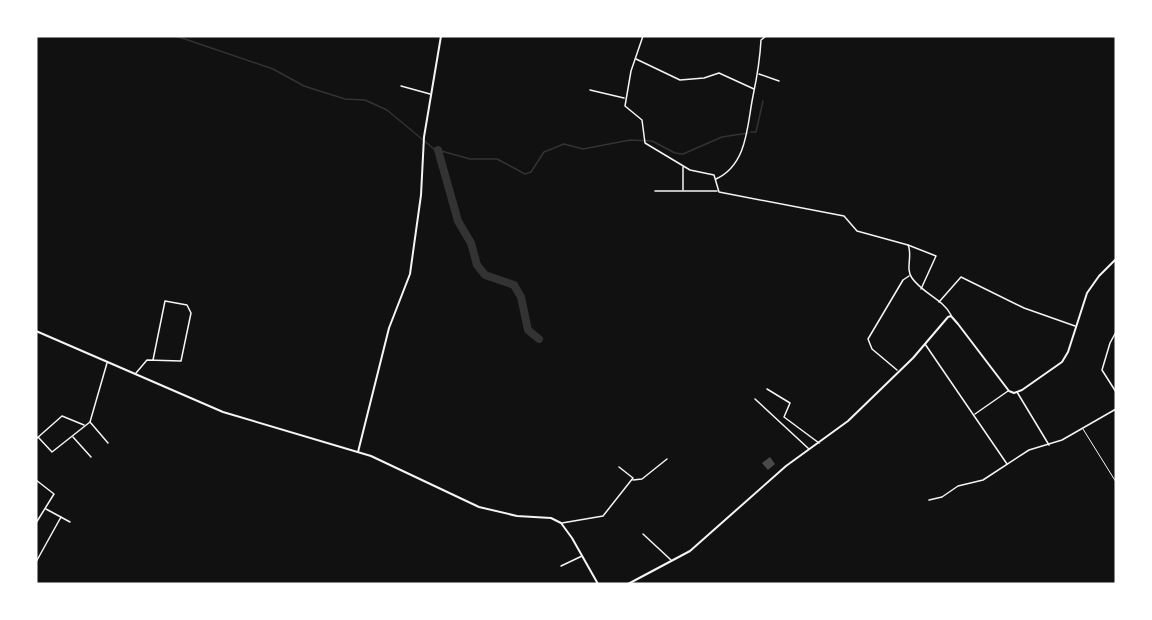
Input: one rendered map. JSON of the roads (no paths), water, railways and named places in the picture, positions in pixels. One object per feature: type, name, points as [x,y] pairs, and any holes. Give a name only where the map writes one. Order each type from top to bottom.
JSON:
[{"type":"street","points":[[358,452],[385,341],[409,279],[421,195],[424,137],[441,36]]},
{"type":"street","points":[[643,36],[635,59],[626,98],[626,108],[642,120],[645,143],[695,172],[712,174],[716,179],[717,191]]},
{"type":"street","points":[[716,179],[734,165],[748,135],[761,61],[761,40],[766,36]]},
{"type":"street","points":[[635,59],[680,80],[704,78],[719,73],[755,89]]},
{"type":"street","points":[[758,74],[779,81]]},
{"type":"street","points":[[401,86],[430,94]]},
{"type":"street","points":[[590,90],[626,98]]},
{"type":"street","points":[[683,166],[683,190]]},
{"type":"street","points":[[655,191],[717,191],[844,216],[855,230],[908,245],[936,256],[921,289]]},
{"type":"street","points":[[908,245],[909,275],[921,289],[939,302],[1009,391]]},
{"type":"street","points":[[974,415],[1009,391],[1017,392],[1062,362],[1080,309],[1090,288],[1116,259]]},
{"type":"street","points":[[899,372],[867,342],[901,283],[909,275]]},
{"type":"street","points":[[939,302],[955,281],[963,277],[1024,308],[1076,326]]},
{"type":"street","points":[[135,374],[143,362],[153,360],[177,362],[182,358],[191,313],[187,305],[165,301],[153,360]]},
{"type":"street","points":[[628,584],[690,551],[778,472],[848,421],[899,372],[944,320],[951,316]]},
{"type":"street","points":[[36,331],[223,412],[358,452],[479,507],[517,516],[545,516],[561,523],[598,584]]},
{"type":"street","points":[[1116,332],[1110,343],[1102,370],[1116,392]]},
{"type":"street","points":[[925,343],[984,433],[1008,464]]},
{"type":"street","points":[[85,425],[62,416],[37,438],[52,452],[90,422],[107,363]]},
{"type":"street","points":[[768,388],[790,403],[784,417],[819,443]]},
{"type":"street","points":[[1017,392],[1049,446]]},
{"type":"street","points":[[755,399],[809,450]]},
{"type":"street","points":[[929,500],[942,498],[958,486],[983,480],[1033,448],[1049,446],[1083,429],[1116,408]]},
{"type":"street","points":[[90,422],[108,443]]},
{"type":"street","points":[[72,436],[91,457]]},
{"type":"street","points":[[633,479],[642,479],[667,459]]},
{"type":"street","points":[[619,467],[630,472],[633,479]]},
{"type":"street","points":[[561,523],[603,516],[633,479]]},
{"type":"street","points":[[36,480],[54,494],[36,523]]},
{"type":"street","points":[[45,508],[70,522]]},
{"type":"street","points":[[36,562],[61,517]]},
{"type":"street","points":[[643,534],[673,561]]},
{"type":"street","points":[[561,566],[583,556]]},
{"type":"lane","points":[[1083,429],[1116,482]]},
{"type":"waterway","points":[[176,36],[273,69],[304,86],[345,99],[365,100],[387,110],[434,149],[470,159],[497,159],[525,174],[531,172],[544,152],[564,144],[583,149],[630,140],[652,141],[675,153],[683,154],[722,137],[748,133]]},
{"type":"waterway","points":[[751,132],[756,132],[763,101]]},
{"type":"waterway","points":[[438,150],[458,221],[471,243],[477,265],[485,275],[514,285],[521,297],[528,330],[539,339]]}]
